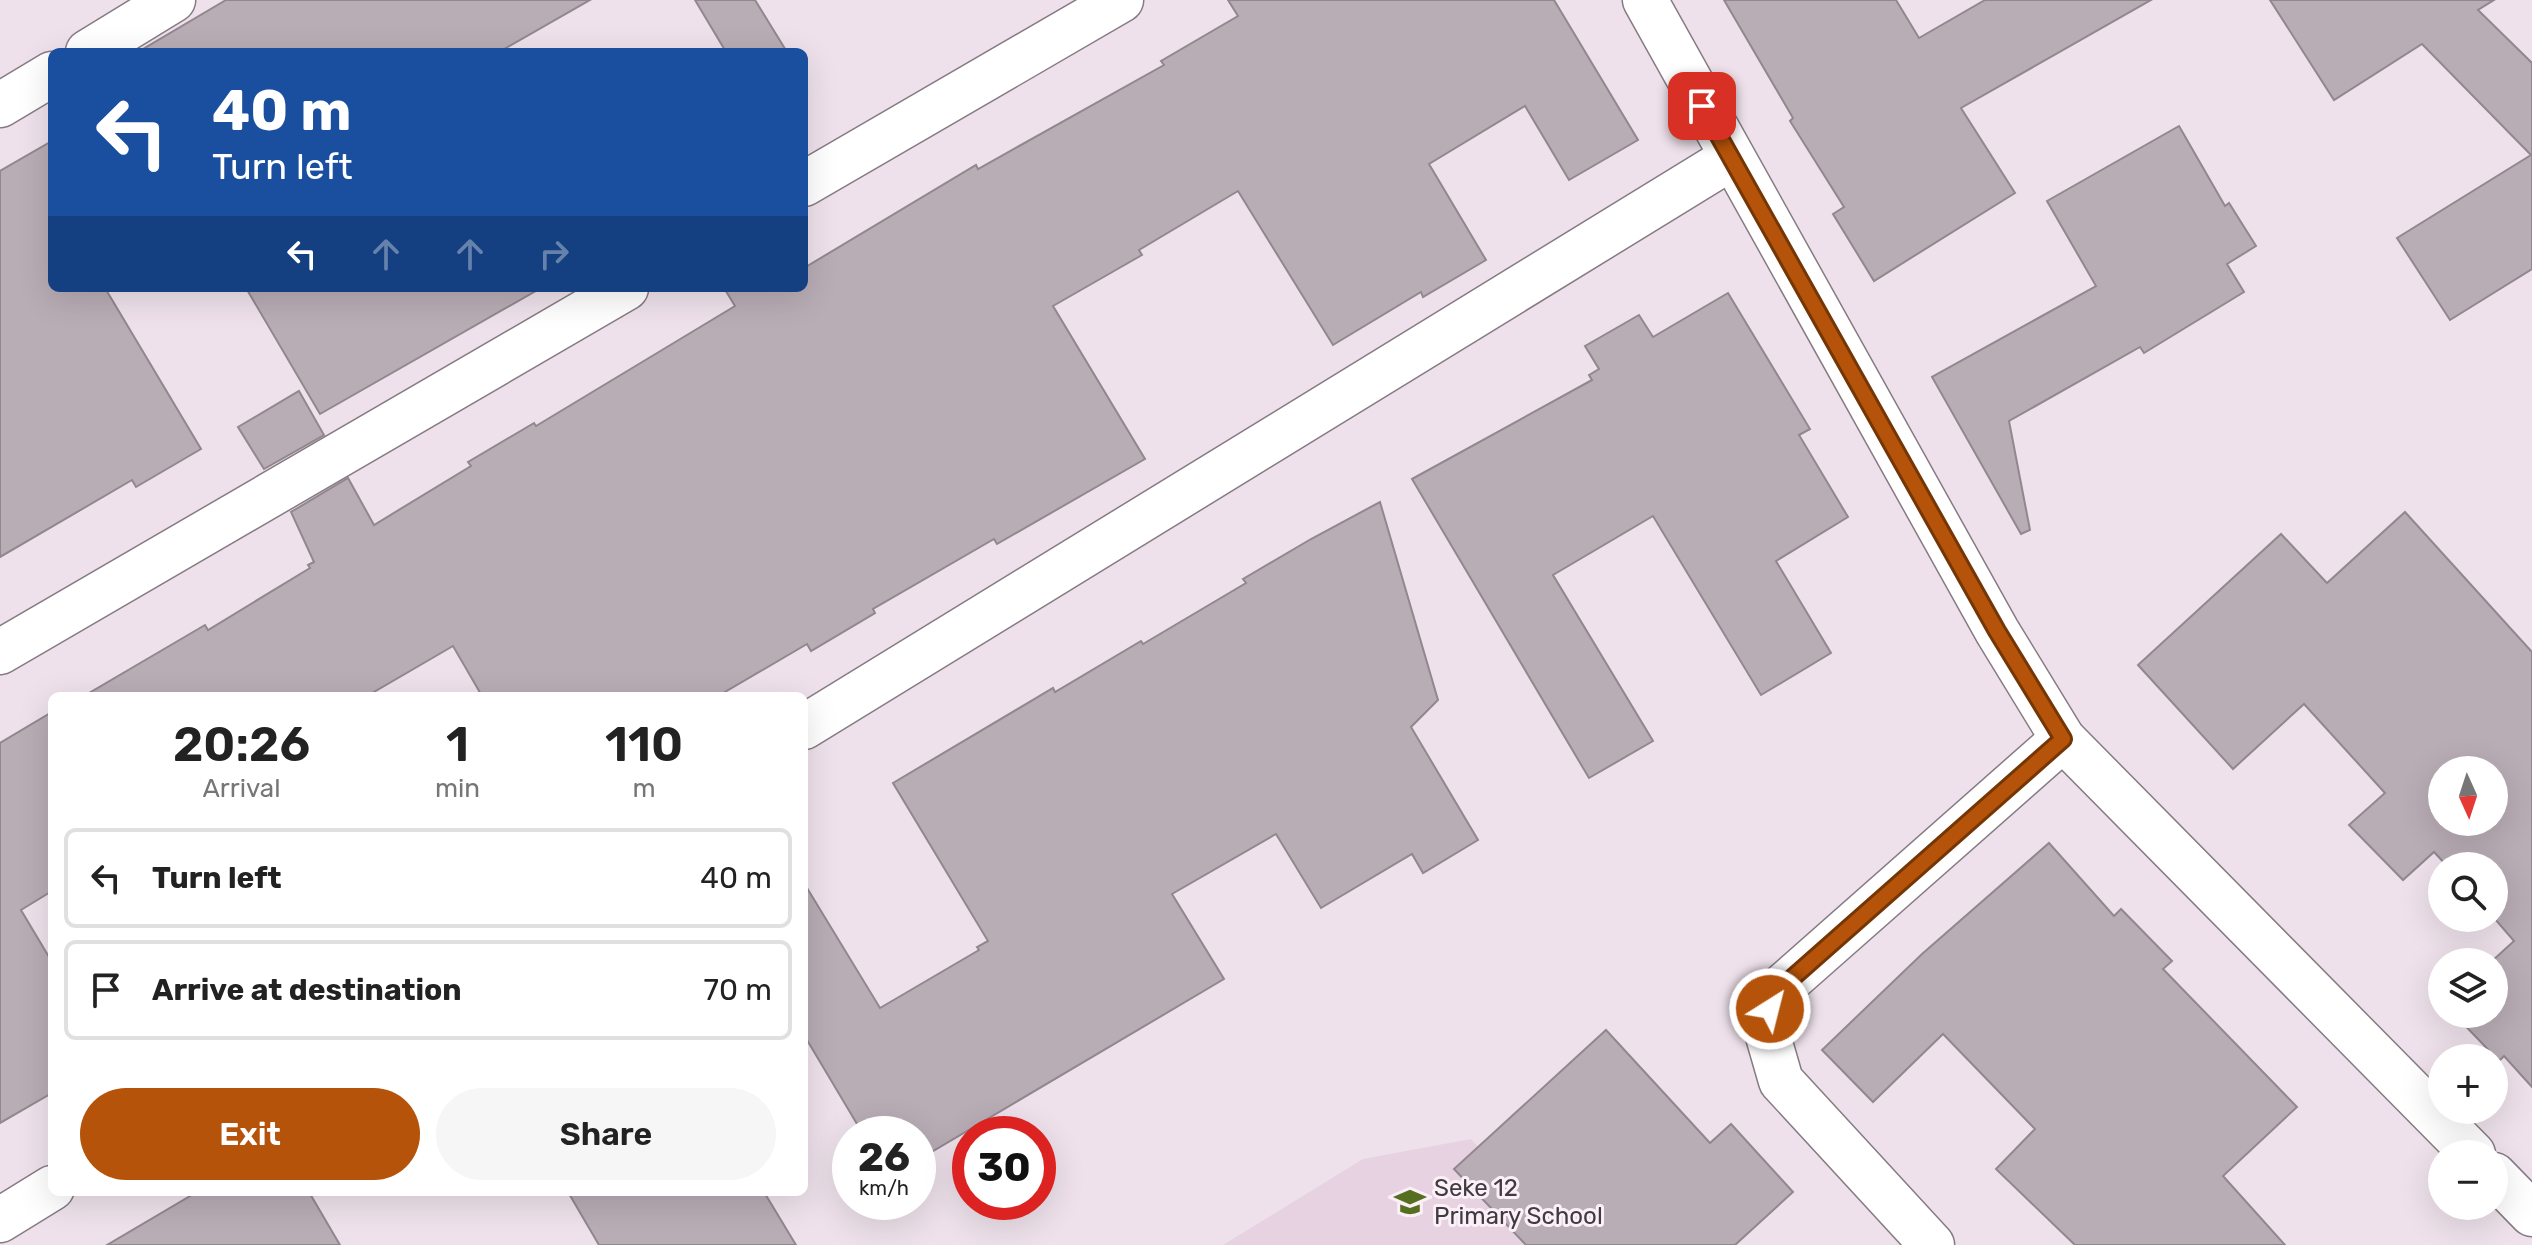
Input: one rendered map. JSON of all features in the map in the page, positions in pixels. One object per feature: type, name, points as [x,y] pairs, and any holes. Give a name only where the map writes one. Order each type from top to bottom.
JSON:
[{"type":"street","points":[[95,48],[173,0]]},
{"type":"street","points":[[808,182],[1121,0]]},
{"type":"street","points":[[1645,0],[1997,631],[2063,739],[2459,1140]]},
{"type":"street","points":[[0,105],[48,76]]},
{"type":"street","points":[[808,725],[1731,158]]},
{"type":"street","points":[[0,652],[619,292]]},
{"type":"street","points":[[1932,1245],[1781,1081],[1770,1046],[1770,1009],[1782,987],[2063,739]]},
{"type":"street","points":[[2508,1189],[2532,1214]]},
{"type":"street","points":[[0,1220],[48,1190]]},
{"type":"shaded area","name":"Seke 12 Primary School","points":[[1471,1139],[1566,1245],[1223,1245],[1363,1159]]},
{"type":"building","points":[[226,0],[590,0],[506,48],[145,48]]},
{"type":"building","points":[[695,0],[755,0],[785,48],[724,48]]},
{"type":"building","points":[[1228,0],[1554,0],[1638,140],[1569,180],[1525,106],[1429,164],[1486,260],[1423,297],[1421,292],[1333,345],[1238,191],[1139,250],[1142,255],[1053,306],[1145,459],[997,544],[994,539],[873,609],[875,613],[811,651],[807,644],[725,692],[480,692],[453,646],[374,692],[91,692],[205,625],[208,630],[310,568],[308,565],[314,562],[291,512],[348,478],[374,525],[471,466],[468,462],[534,423],[536,426],[735,306],[726,292],[808,292],[808,266],[976,165],[978,169],[1164,65],[1161,61],[1238,16]]},
{"type":"building","points":[[1724,0],[1896,0],[1919,38],[1985,0],[2151,0],[1961,108],[2015,193],[1874,281],[1833,214],[1844,207],[1790,121],[1793,118]]},
{"type":"building","points":[[2270,0],[2494,0],[2478,10],[2532,63],[2532,269],[2450,320],[2397,238],[2531,155],[2422,44],[2334,100]]},
{"type":"building","points":[[2179,126],[2225,206],[2229,203],[2256,246],[2227,264],[2244,292],[2144,353],[2140,347],[2009,421],[2030,530],[2021,534],[1932,377],[2096,286],[2047,201]]},
{"type":"building","points":[[48,143],[48,292],[107,292],[201,449],[136,487],[132,480],[0,557],[0,171]]},
{"type":"building","points":[[248,292],[534,292],[320,414]]},
{"type":"building","points":[[1728,293],[1810,429],[1799,435],[1848,517],[1776,561],[1831,653],[1761,695],[1653,516],[1553,575],[1653,741],[1589,778],[1412,479],[1592,380],[1589,375],[1599,369],[1585,346],[1639,315],[1653,337]]},
{"type":"building","points":[[299,391],[324,435],[264,469],[238,427]]},
{"type":"building","points":[[1380,502],[1438,700],[1411,727],[1478,840],[1423,873],[1412,854],[1321,908],[1276,834],[1172,894],[1224,979],[992,1116],[952,1116],[952,1140],[936,1149],[936,1116],[852,1116],[808,1042],[808,890],[880,1008],[979,950],[977,947],[988,941],[893,783],[1053,688],[1055,692],[1141,641],[1143,644],[1246,583],[1243,579]]},
{"type":"building","points":[[2405,512],[2532,652],[2532,1087],[2508,1060],[2508,1044],[2483,1044],[2467,1028],[2508,1028],[2506,948],[2514,941],[2506,932],[2508,852],[2428,852],[2428,857],[2403,880],[2349,825],[2385,793],[2304,704],[2233,769],[2138,665],[2281,534],[2327,583]]},
{"type":"building","points":[[48,714],[48,893],[21,910],[48,955],[48,1095],[0,1123],[0,743]]},
{"type":"building","points":[[2049,843],[2114,916],[2121,909],[2172,961],[2163,969],[2297,1107],[2223,1176],[2285,1245],[2075,1245],[1996,1169],[2035,1129],[1943,1034],[1873,1102],[1822,1050],[1922,954]]},
{"type":"building","points":[[1606,1030],[1710,1143],[1731,1124],[1793,1192],[1735,1245],[1526,1245],[1454,1169]]},
{"type":"building","points":[[190,1196],[311,1196],[340,1245],[107,1245]]},
{"type":"building","points":[[570,1196],[766,1196],[796,1245],[599,1245]]},
{"type":"place","name":"Seke 12 Primary School","points":[[1410,1202]]},
{"type":"route","points":[[1702,106],[1997,631],[2063,739],[1782,987],[1770,1009]]}]
